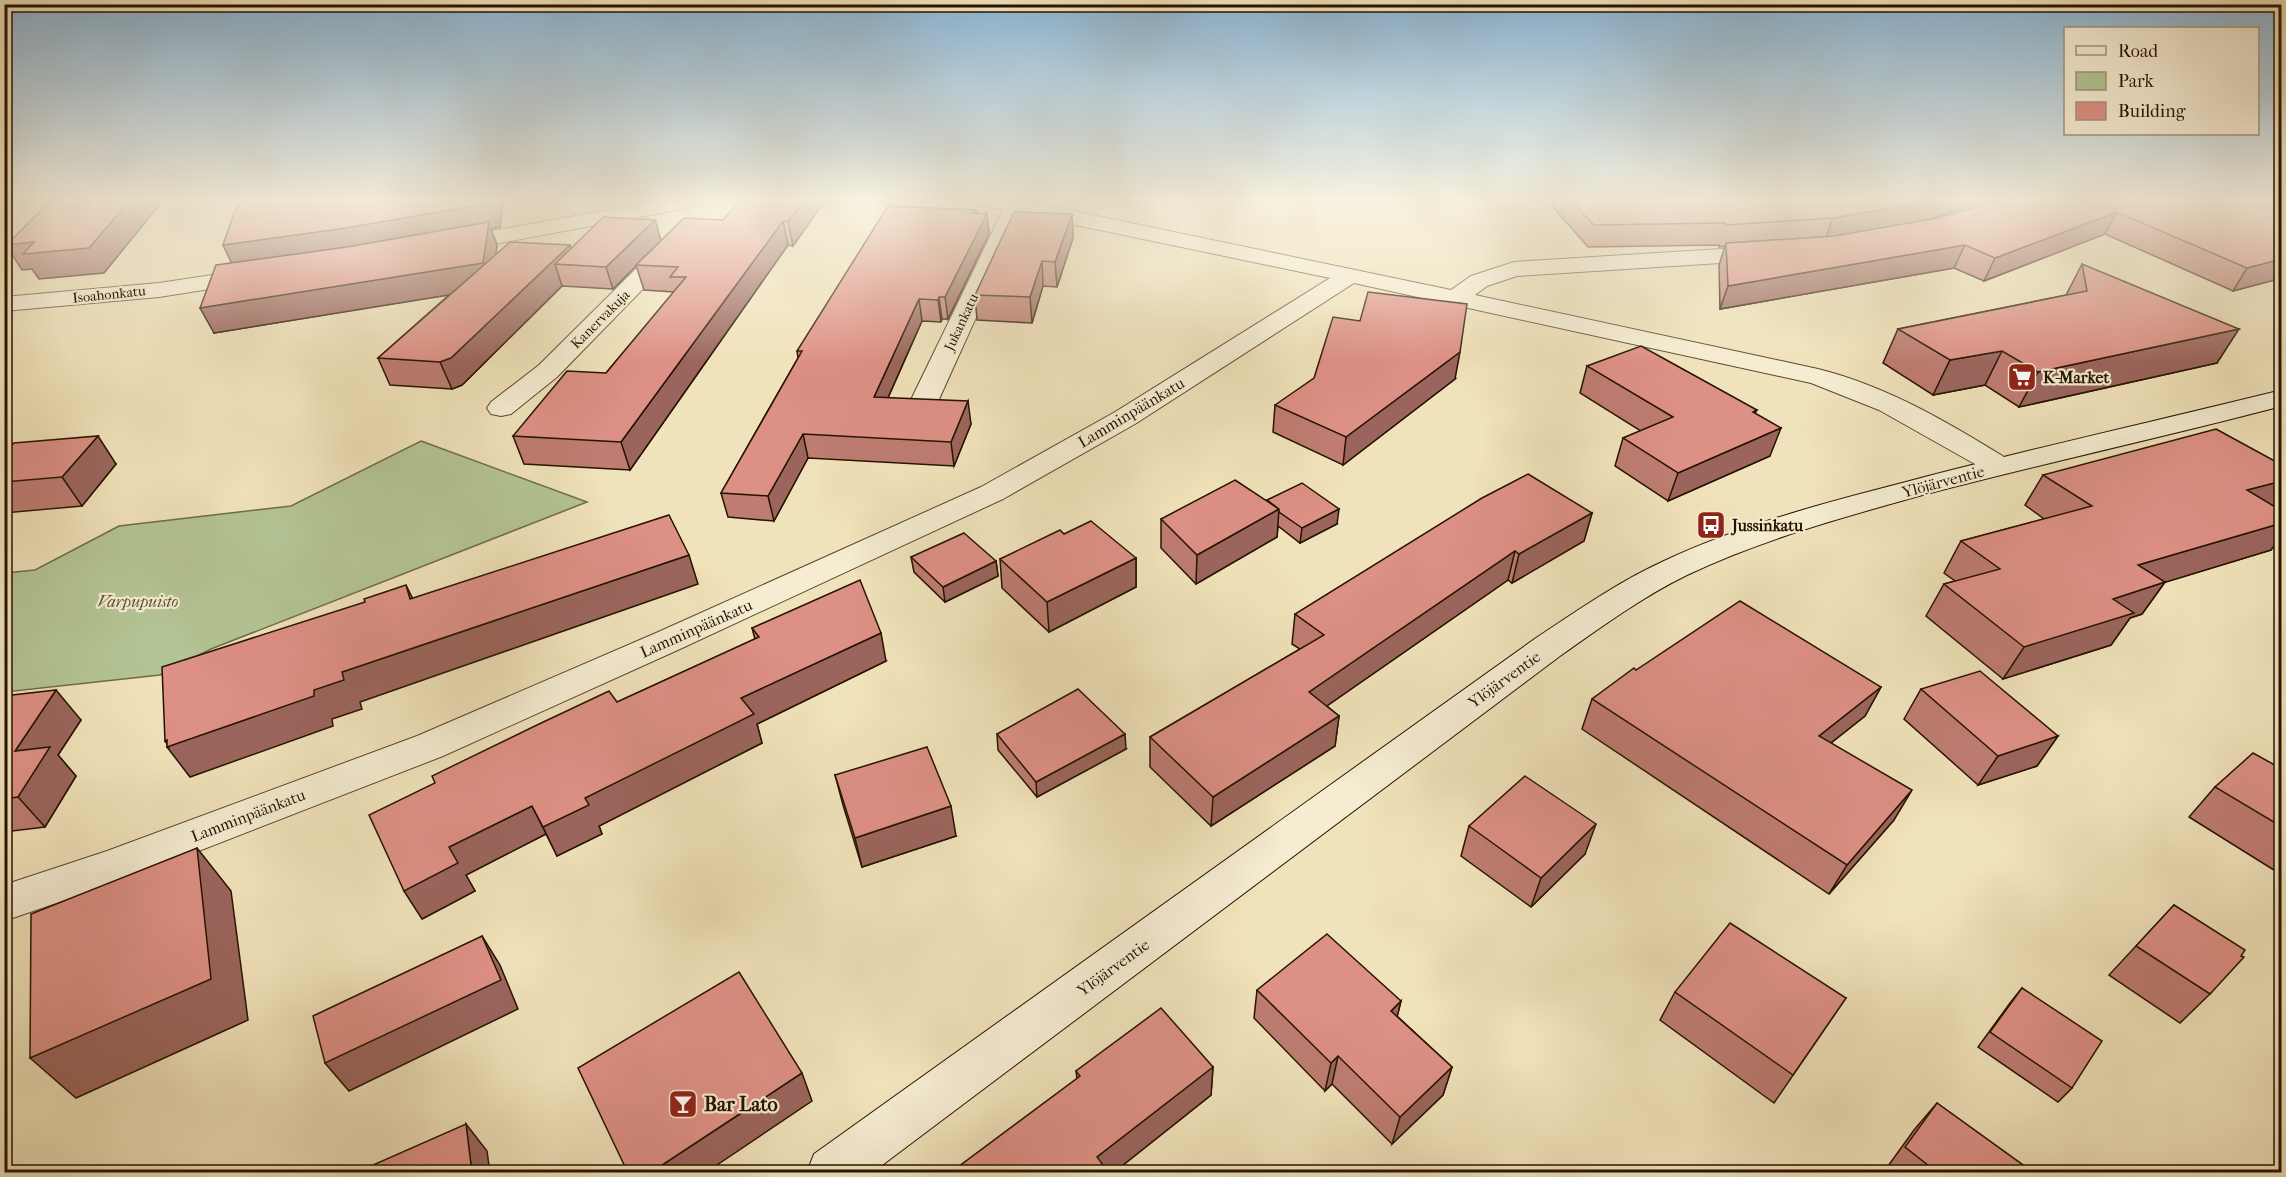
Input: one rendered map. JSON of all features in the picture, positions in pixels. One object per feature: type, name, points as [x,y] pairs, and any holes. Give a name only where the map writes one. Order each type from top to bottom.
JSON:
[{"type":"street","name":"Kanervakuja","points":[[501,408],[548,371],[665,253]]},
{"type":"street","name":"Jukankatu","points":[[921,408],[994,253]]},
{"type":"street","points":[[1245,253],[1832,381],[1944,432],[1999,466]]},
{"type":"street","points":[[1454,299],[1479,281],[1515,269],[1777,253]]},
{"type":"street","name":"Isoahonkatu","points":[[4,304],[159,290],[275,273]]},
{"type":"street","name":"Lamminpäänkatu","points":[[4,903],[117,865],[430,746],[668,641],[992,493],[1125,418],[1350,275]]},
{"type":"street","name":"Ylöjärventie","points":[[836,1171],[1488,690],[1615,602],[1674,568],[1806,517],[1999,466],[2194,422],[2282,398]]},
{"type":"green space","name":"Varpupuisto","points":[[421,441],[587,502],[211,649],[160,675],[5,692],[5,573],[35,570],[119,526],[291,506]]},
{"type":"building","points":[[304,253],[484,253],[483,263],[200,308],[216,265]]},
{"type":"building","points":[[498,253],[562,253],[451,358],[440,362],[378,358]]},
{"type":"building","points":[[566,253],[621,253],[606,267],[555,264]]},
{"type":"building","points":[[648,253],[760,253],[621,442],[513,436],[567,371],[606,373],[686,277],[670,277],[678,267],[636,265]]},
{"type":"building","points":[[859,253],[967,253],[945,297],[939,297],[938,300],[919,299],[874,397],[968,401],[951,442],[803,434],[768,496],[721,493],[802,351],[797,351]]},
{"type":"building","points":[[995,253],[1058,253],[1055,262],[1042,261],[1030,297],[975,295]]},
{"type":"building","points":[[1726,253],[1919,253],[1728,286]]},
{"type":"building","points":[[1983,253],[2008,253],[1995,258]]},
{"type":"building","points":[[2212,253],[2282,253],[2282,259],[2247,268]]},
{"type":"building","points":[[2082,264],[2239,329],[2038,372],[2002,351],[1950,360],[1898,329],[2087,291]]},
{"type":"building","points":[[1368,292],[1467,304],[1460,352],[1346,437],[1275,405],[1314,378],[1333,317],[1360,321]]},
{"type":"building","points":[[1641,346],[1757,410],[1753,412],[1781,428],[1678,473],[1623,438],[1673,417],[1587,366]]},
{"type":"building","points":[[2216,429],[2282,465],[2282,481],[2247,490],[2282,511],[2282,523],[2138,565],[2165,582],[2113,599],[2134,613],[2024,647],[1944,584],[2000,569],[1961,541],[2092,506],[2043,475]]},
{"type":"building","points":[[98,436],[62,477],[4,482],[4,453],[14,443]]},
{"type":"building","points":[[1528,474],[1592,513],[1519,554],[1515,551],[1309,692],[1339,716],[1213,797],[1150,737],[1324,635],[1295,614],[1482,498]]},
{"type":"building","points":[[1235,480],[1279,509],[1197,555],[1161,519]]},
{"type":"building","points":[[1302,483],[1339,509],[1302,528],[1279,512],[1279,509],[1267,500]]},
{"type":"building","points":[[669,515],[689,555],[342,672],[344,680],[314,690],[314,696],[167,747],[162,667],[365,602],[364,599],[406,585],[410,599]]},
{"type":"building","points":[[1091,521],[1136,558],[1047,602],[1000,559],[1060,530],[1064,534]]},
{"type":"building","points":[[964,533],[996,561],[943,587],[911,557]]},
{"type":"building","points":[[860,580],[881,633],[741,698],[754,714],[585,798],[589,805],[543,827],[532,806],[449,847],[458,863],[404,891],[369,815],[435,783],[432,776],[537,725],[609,691],[617,702],[759,637],[752,628]]},
{"type":"building","points":[[1740,601],[1881,687],[1819,736],[1912,790],[1847,865],[1592,699],[1634,668],[1636,670]]},
{"type":"building","points":[[1980,671],[2058,736],[1998,756],[1921,689]]},
{"type":"building","points":[[1078,689],[1125,734],[1036,782],[997,734]]},
{"type":"building","points":[[56,690],[15,751],[50,747],[18,797],[4,799],[4,696]]},
{"type":"building","points":[[927,747],[951,806],[855,838],[835,775]]},
{"type":"building","points":[[2253,753],[2282,769],[2282,827],[2215,787]]},
{"type":"building","points":[[1525,776],[1596,824],[1541,878],[1469,826]]},
{"type":"building","points":[[197,848],[211,979],[30,1058],[31,914]]},
{"type":"building","points":[[2174,905],[2245,950],[2241,956],[2244,957],[2210,994],[2136,946]]},
{"type":"building","points":[[1730,923],[1846,998],[1793,1075],[1675,992]]},
{"type":"building","points":[[1327,934],[1401,1001],[1391,1011],[1452,1067],[1400,1117],[1338,1056],[1331,1063],[1257,990]]},
{"type":"building","points":[[482,936],[501,980],[325,1063],[313,1016]]},
{"type":"building","points":[[739,972],[802,1073],[650,1173],[628,1173],[578,1068]]},
{"type":"building","points":[[2022,988],[2102,1041],[2072,1088],[1990,1032]]},
{"type":"building","points":[[1161,1008],[1213,1067],[1097,1157],[1109,1173],[950,1173],[1080,1076],[1076,1071]]},
{"type":"building","points":[[1937,1103],[2034,1173],[1938,1173],[1905,1147]]},
{"type":"building","points":[[466,1124],[472,1173],[355,1173]]},
{"type":"place","name":"K-Market","points":[[2022,377]]},
{"type":"place","name":"Jussinkatu","points":[[1711,525]]},
{"type":"place","name":"Bar Lato","points":[[683,1104]]}]
